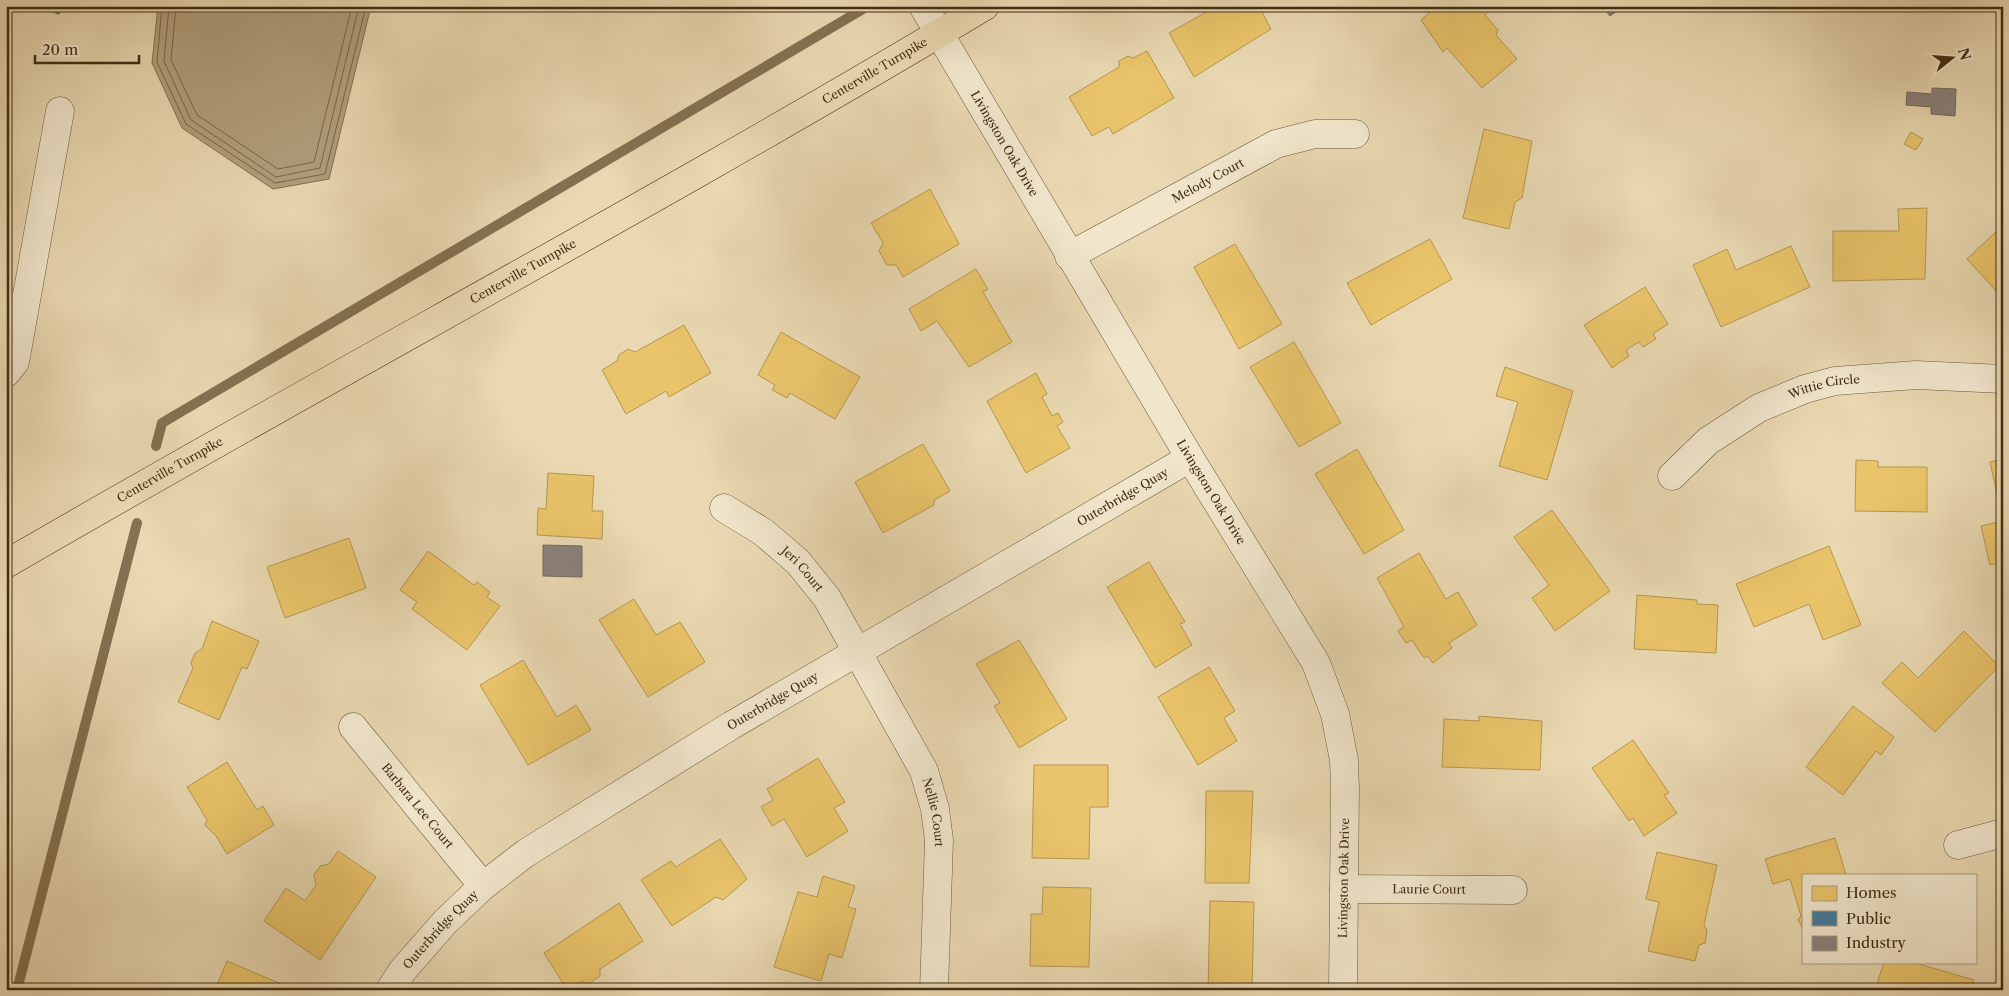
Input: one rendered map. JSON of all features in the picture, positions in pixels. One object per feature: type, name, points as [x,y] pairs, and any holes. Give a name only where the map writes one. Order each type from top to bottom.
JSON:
[{"type":"main road","name":"Centerville Turnpike","points":[[6,564],[642,205],[985,6]]},
{"type":"street","name":"Livingston Oak Drive","points":[[924,6],[1069,256],[1190,458],[1316,662],[1335,714],[1344,770],[1343,990]]},
{"type":"street","points":[[6,373],[15,362],[60,111]]},
{"type":"street","name":"Melody Court","points":[[1069,256],[1276,144],[1315,134],[1355,134]]},
{"type":"street","name":"Wittie Circle","points":[[1672,476],[1708,441],[1759,408],[1805,389],[1834,381],[1916,375],[2003,379]]},
{"type":"street","name":"Outerbridge Quay","points":[[390,990],[403,970],[446,921],[482,886],[526,853],[732,725],[1190,458]]},
{"type":"street","name":"Jeri Court","points":[[724,508],[763,532],[798,562],[827,598],[857,651]]},
{"type":"street","name":"Nellie Court","points":[[857,651],[924,771],[935,809],[939,840],[934,990]]},
{"type":"street","name":"Barbara Lee Court","points":[[353,727],[482,886]]},
{"type":"street","points":[[1958,845],[2003,833]]},
{"type":"street","name":"Laurie Court","points":[[1344,889],[1513,890]]},
{"type":"water","points":[[158,6],[371,6],[329,179],[273,189],[182,128],[152,63]]},
{"type":"building: Homes","points":[[1217,6],[1259,6],[1271,29],[1194,77],[1169,33]]},
{"type":"building: Homes","points":[[1338,6],[1386,6],[1386,9]]},
{"type":"building: Homes","points":[[1437,6],[1495,6],[1485,15],[1498,30],[1496,35],[1517,59],[1482,88],[1447,48],[1443,52],[1421,20]]},
{"type":"building: Homes","points":[[1147,51],[1174,98],[1113,134],[1109,127],[1092,136],[1069,97],[1119,67],[1119,61],[1128,56],[1133,58]]},
{"type":"building: Homes","points":[[1484,129],[1532,141],[1522,198],[1515,202],[1509,229],[1463,218]]},
{"type":"building: Homes","points":[[1911,132],[1923,139],[1916,150],[1904,144]]},
{"type":"building: Homes","points":[[930,189],[959,244],[903,277],[896,265],[887,265],[879,251],[883,243],[871,223]]},
{"type":"building: Homes","points":[[1927,208],[1925,279],[1833,281],[1833,231],[1899,231],[1898,209]]},
{"type":"building: Homes","points":[[2003,225],[2003,288],[1998,293],[1967,259]]},
{"type":"building: Homes","points":[[1430,239],[1452,279],[1371,325],[1347,283]]},
{"type":"building: Homes","points":[[1235,244],[1282,324],[1239,349],[1194,267]]},
{"type":"building: Homes","points":[[1791,246],[1810,287],[1721,327],[1693,265],[1727,249],[1736,270]]},
{"type":"building: Homes","points":[[976,269],[988,289],[983,292],[1012,342],[969,367],[937,321],[921,331],[909,309]]},
{"type":"building: Homes","points":[[1645,287],[1668,324],[1653,334],[1656,339],[1643,347],[1639,342],[1626,350],[1629,356],[1612,368],[1584,325]]},
{"type":"building: Homes","points":[[684,325],[711,373],[669,397],[666,391],[626,414],[602,370],[617,361],[619,355],[628,349],[635,352]]},
{"type":"building: Homes","points":[[781,332],[860,377],[835,419],[790,393],[787,398],[772,390],[775,385],[758,375]]},
{"type":"building: Homes","points":[[1294,342],[1341,423],[1299,447],[1250,367]]},
{"type":"building: Homes","points":[[1505,367],[1573,391],[1547,480],[1499,466],[1518,402],[1496,396]]},
{"type":"building: Homes","points":[[1036,373],[1047,394],[1042,397],[1052,416],[1058,413],[1063,422],[1057,426],[1070,448],[1026,473],[987,401]]},
{"type":"building: Homes","points":[[923,444],[950,491],[934,500],[934,505],[883,533],[855,482]]},
{"type":"building: Homes","points":[[1357,449],[1404,530],[1364,554],[1315,474]]},
{"type":"building: Homes","points":[[2003,459],[2003,521],[1990,462]]},
{"type":"building: Homes","points":[[1856,460],[1878,461],[1878,467],[1927,467],[1927,512],[1855,511]]},
{"type":"building: Homes","points":[[548,473],[594,476],[592,511],[603,511],[602,539],[537,535],[538,508],[546,509]]},
{"type":"building: Homes","points":[[1552,510],[1610,591],[1555,631],[1532,598],[1549,585],[1514,537]]},
{"type":"building: Homes","points":[[2003,521],[2003,562],[1990,565],[1981,526]]},
{"type":"building: Homes","points":[[349,538],[366,588],[285,618],[267,567]]},
{"type":"building: Homes","points":[[1829,546],[1861,625],[1823,640],[1809,604],[1754,627],[1736,584]]},
{"type":"building: Homes","points":[[428,551],[474,585],[477,582],[490,592],[487,597],[500,606],[467,650],[412,609],[417,602],[400,590]]},
{"type":"building: Homes","points":[[1419,553],[1446,599],[1458,592],[1477,625],[1449,643],[1452,648],[1433,663],[1428,656],[1424,658],[1412,640],[1406,643],[1398,631],[1404,627],[1377,578]]},
{"type":"building: Homes","points":[[1149,562],[1185,622],[1180,624],[1192,645],[1155,668],[1107,587]]},
{"type":"building: Homes","points":[[1637,595],[1697,600],[1697,604],[1718,605],[1716,653],[1634,649]]},
{"type":"building: Homes","points":[[634,599],[656,635],[680,622],[705,662],[648,697],[599,620]]},
{"type":"building: Homes","points":[[212,621],[259,641],[247,669],[242,667],[219,720],[178,702],[193,668],[191,663],[195,653],[202,649]]},
{"type":"building: Homes","points":[[1964,631],[1999,666],[1935,732],[1882,683],[1902,662],[1918,678]]},
{"type":"building: Homes","points":[[1019,640],[1067,719],[1019,748],[994,706],[1000,703],[976,664]]},
{"type":"building: Homes","points":[[523,660],[557,717],[576,705],[591,730],[528,765],[480,685]]},
{"type":"building: Homes","points":[[1209,667],[1235,711],[1224,718],[1237,741],[1198,765],[1158,697]]},
{"type":"building: Homes","points":[[1853,706],[1894,737],[1881,755],[1876,751],[1843,795],[1806,767]]},
{"type":"building: Homes","points":[[1479,716],[1542,721],[1540,770],[1442,767],[1444,719],[1479,721]]},
{"type":"building: Homes","points":[[1633,740],[1669,793],[1664,795],[1677,813],[1644,836],[1633,818],[1629,821],[1592,768]]},
{"type":"building: Homes","points":[[818,758],[845,802],[834,808],[848,831],[807,857],[784,819],[772,826],[761,807],[773,800],[767,789]]},
{"type":"building: Homes","points":[[227,762],[257,810],[263,806],[274,825],[227,854],[216,836],[205,825],[207,820],[187,787]]},
{"type":"building: Homes","points":[[1034,765],[1108,765],[1108,807],[1090,807],[1089,859],[1032,858]]},
{"type":"building: Homes","points":[[6,784],[13,795],[6,799]]},
{"type":"building: Homes","points":[[1206,791],[1253,791],[1249,883],[1205,883]]},
{"type":"building: Homes","points":[[1835,838],[1846,874],[1802,874],[1802,928],[1798,919],[1801,916],[1790,879],[1773,884],[1765,859]]},
{"type":"building: Homes","points":[[720,839],[747,879],[723,900],[716,897],[672,926],[641,880],[671,861],[676,867]]},
{"type":"building: Homes","points":[[338,851],[376,877],[320,960],[264,921],[286,888],[305,901],[316,885],[314,875],[320,866],[329,864]]},
{"type":"building: Homes","points":[[1657,852],[1717,865],[1704,925],[1707,930],[1705,943],[1699,945],[1695,961],[1648,951],[1659,902],[1646,899]]},
{"type":"building: Homes","points":[[823,876],[855,886],[848,907],[856,909],[842,958],[829,954],[821,981],[774,967],[798,892],[817,897]]},
{"type":"building: Homes","points":[[1043,887],[1091,888],[1089,967],[1030,966],[1031,914],[1042,914]]},
{"type":"building: Homes","points":[[1210,901],[1254,902],[1252,990],[1208,990]]},
{"type":"building: Homes","points":[[619,903],[643,941],[600,969],[600,976],[587,985],[582,981],[567,990],[544,953]]},
{"type":"building: Homes","points":[[227,961],[291,988],[291,990],[227,990],[227,988],[218,983]]},
{"type":"building: Homes","points":[[1883,964],[1919,964],[1974,980],[1971,990],[1875,990]]},
{"type":"building: Homes","points":[[1633,983],[1636,990],[1618,990]]},
{"type":"building: Public","points":[[33,6],[62,6],[59,14]]},
{"type":"building: Industry","points":[[1602,6],[1624,6],[1610,16]]},
{"type":"building: Industry","points":[[1932,88],[1956,89],[1955,116],[1931,114],[1931,107],[1906,105],[1907,92],[1932,94]]},
{"type":"building: Industry","points":[[543,545],[582,546],[582,577],[543,576]]},
{"type":"waterway","points":[[156,446],[162,423],[863,9]]},
{"type":"waterway","points":[[17,990],[137,523]]}]
